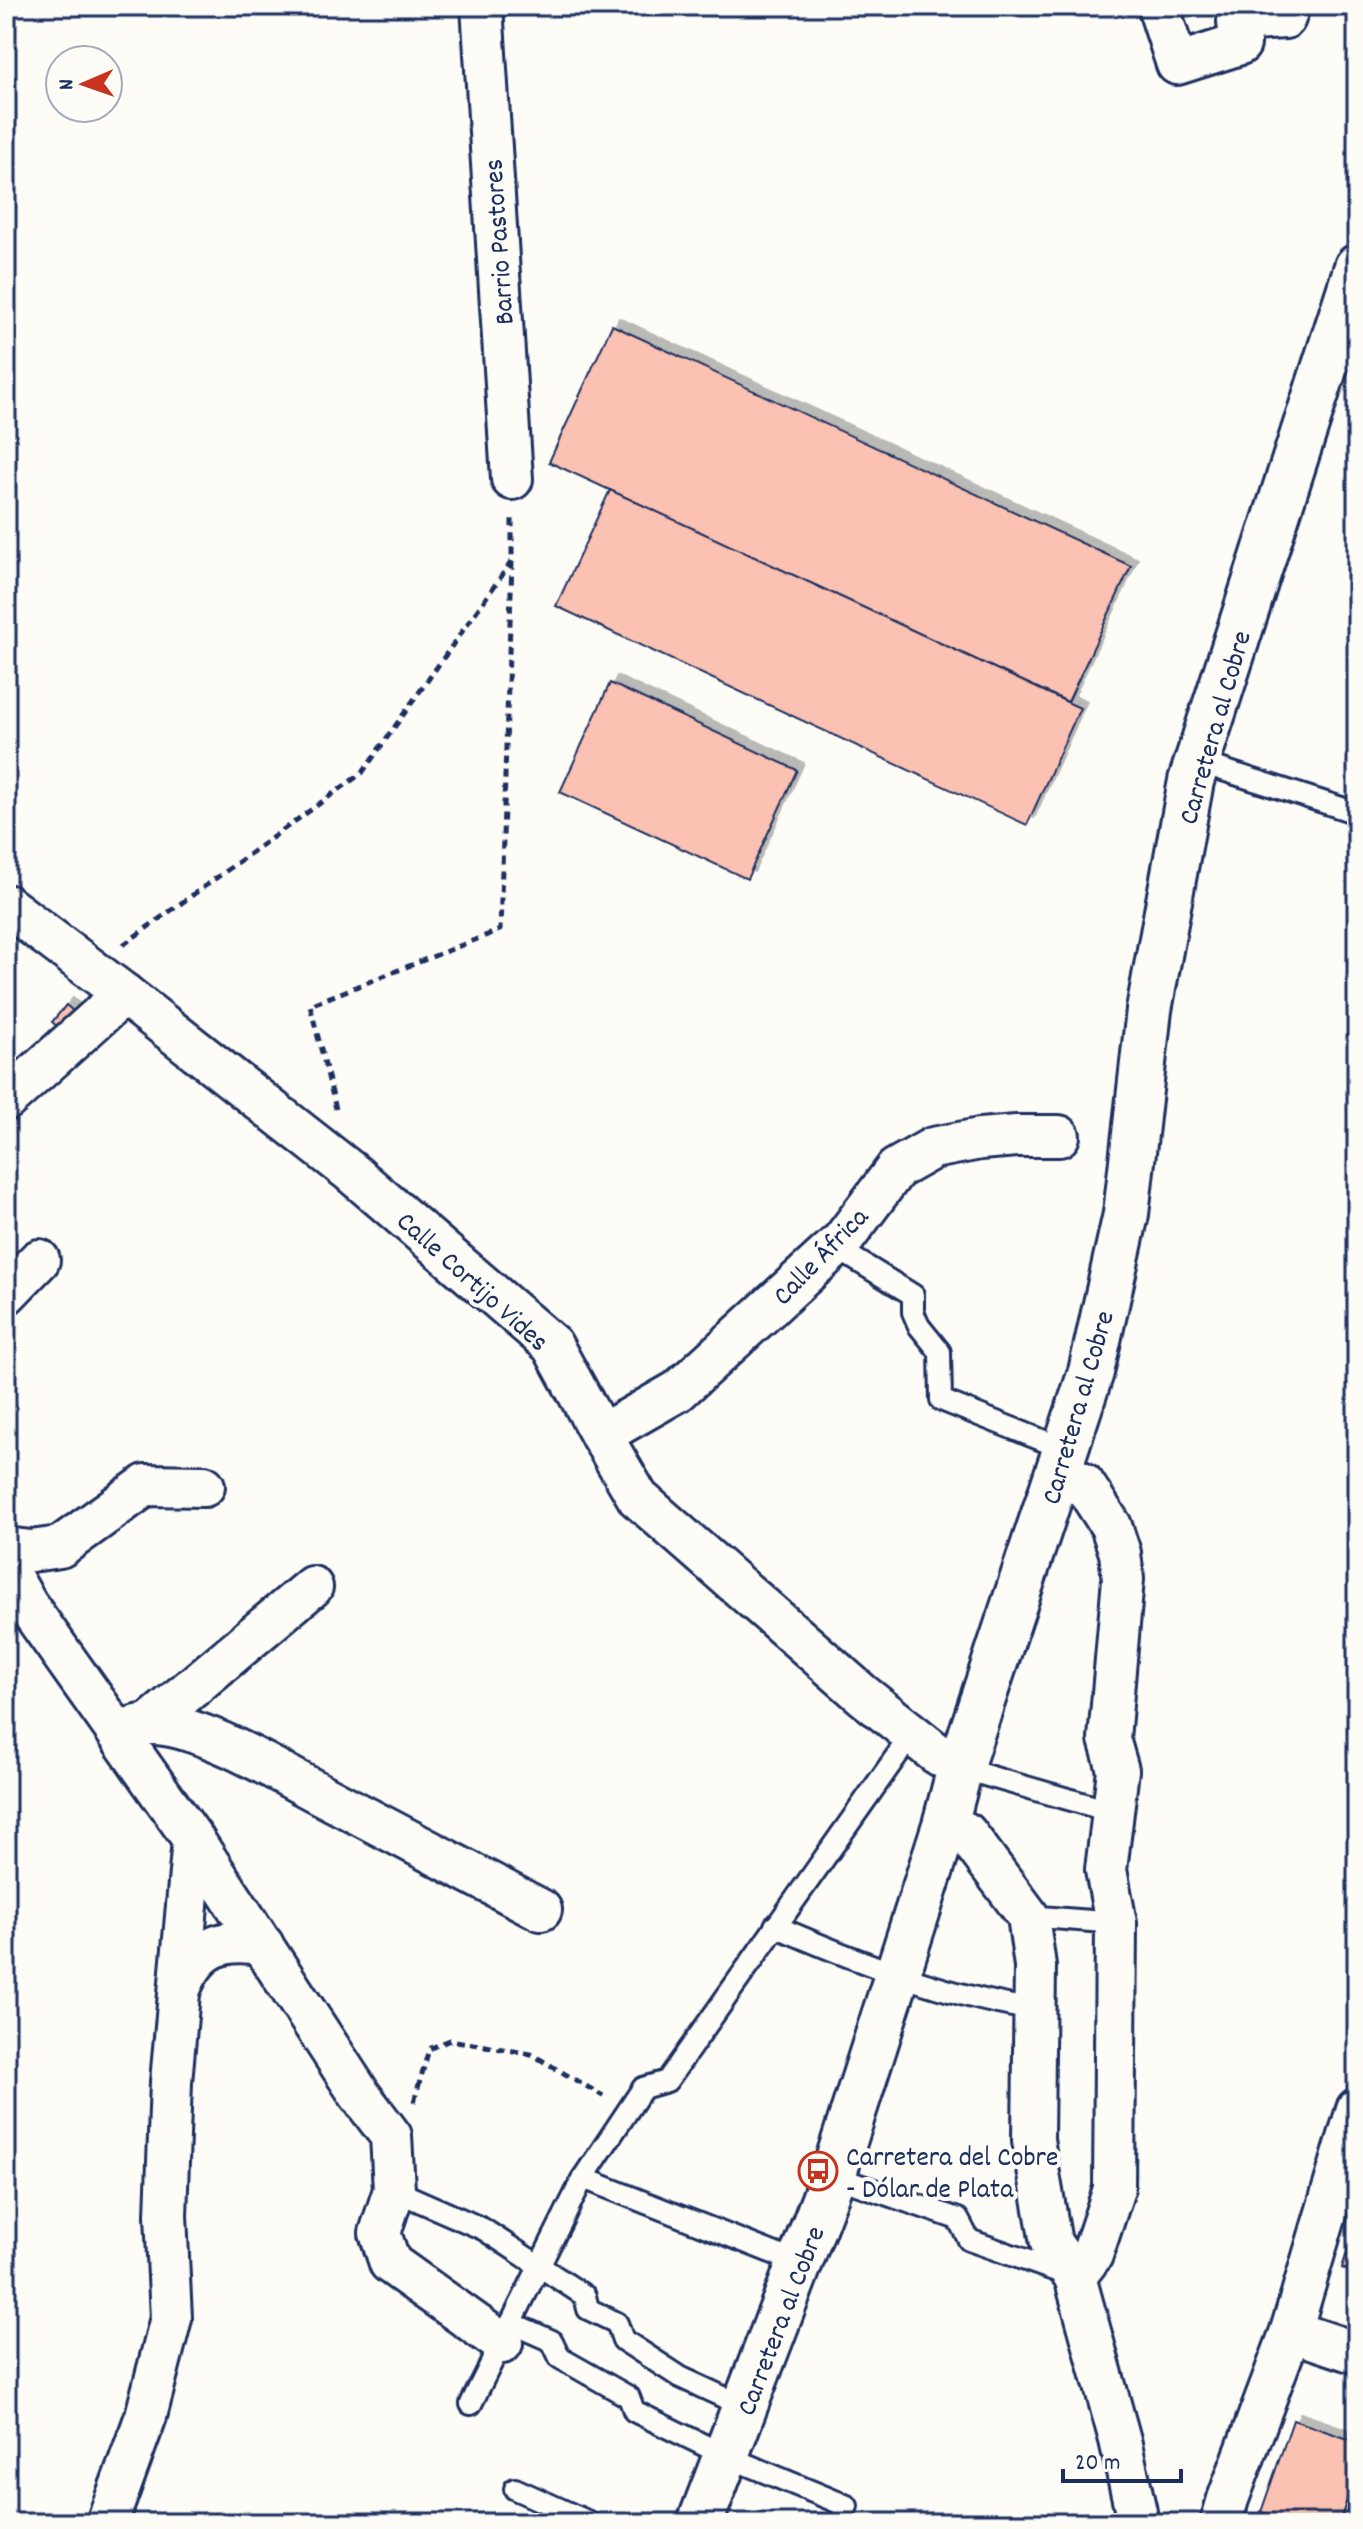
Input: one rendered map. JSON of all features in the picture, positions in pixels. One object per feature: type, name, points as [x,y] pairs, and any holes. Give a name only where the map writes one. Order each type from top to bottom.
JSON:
[{"type":"street","name":"Barrio Pastores","points":[[482,6],[512,479]]},
{"type":"street","points":[[1158,6],[1177,64],[1240,44],[1238,21],[1285,18],[1289,6]]},
{"type":"street","name":"Carretera al Cobre","points":[[700,2523],[833,2176],[945,1825],[960,1768],[1091,1372],[1126,1214],[1149,1010],[1191,781],[1357,267]]},
{"type":"street","name":"Calle Cortijo Vides","points":[[6,905],[351,1172],[552,1345],[638,1498],[863,1695],[960,1768]]},
{"type":"street","points":[[6,1100],[124,994]]},
{"type":"street","name":"Calle África","points":[[601,1435],[678,1391],[843,1240],[896,1169],[933,1148],[980,1139],[1059,1136]]},
{"type":"street","points":[[6,1294],[39,1260]]},
{"type":"street","points":[[1063,1460],[1083,1483],[1111,1526],[1120,1553],[1123,1579],[1109,1739],[1118,1770],[1106,1870],[1116,1923],[1114,2189],[1092,2255],[1075,2277]]},
{"type":"street","points":[[6,1548],[31,1551],[60,1547],[146,1485],[204,1486]]},
{"type":"street","points":[[6,1568],[27,1605],[134,1728],[193,1839],[360,2095],[391,2136],[394,2190],[380,2233],[390,2263],[507,2333]]},
{"type":"street","points":[[134,1728],[312,1587]]},
{"type":"street","points":[[134,1728],[167,1725],[205,1736],[541,1910]]},
{"type":"street","points":[[945,1825],[966,1833],[1028,1916],[1035,1966],[1033,2140],[1051,2243],[1075,2277],[1120,2440],[1136,2512]]},
{"type":"street","points":[[107,2523],[146,2416],[171,2318],[166,2215],[171,2082],[193,1839]]},
{"type":"street","points":[[180,1989],[188,1969],[202,1954],[221,1944],[242,1941],[263,1945]]},
{"type":"street","points":[[1221,2523],[1291,2331],[1357,2109]]},
{"type":"street","points":[[1291,2331],[1357,2353]]},
{"type":"lane","points":[[1198,762],[1357,813]]},
{"type":"lane","points":[[835,1247],[913,1295],[913,1312],[919,1326],[940,1352],[941,1400],[1063,1460]]},
{"type":"lane","points":[[471,2404],[583,2178],[643,2088],[667,2081],[912,1734]]},
{"type":"lane","points":[[960,1768],[1113,1812]]},
{"type":"lane","points":[[1028,1916],[1116,1923]]},
{"type":"lane","points":[[775,1926],[843,1956],[896,1974],[996,2004],[1035,2010]]},
{"type":"lane","points":[[833,2176],[958,2219],[969,2240],[1075,2277]]},
{"type":"lane","points":[[583,2178],[801,2264]]},
{"type":"lane","points":[[394,2190],[483,2229],[585,2296],[588,2309],[617,2323],[623,2340],[680,2377],[745,2407]]},
{"type":"lane","points":[[507,2333],[552,2341],[560,2358],[629,2397],[634,2411],[726,2456],[847,2506],[840,2523]]},
{"type":"lane","points":[[515,2489],[591,2523]]},
{"type":"path","points":[[336,1111],[310,1005],[500,930],[512,479]]},
{"type":"path","points":[[90,969],[362,773],[512,561]]},
{"type":"path","points":[[412,2110],[429,2049],[450,2040],[531,2054],[628,2110]]},
{"type":"building","points":[[612,325],[1131,566],[1068,702],[549,462]]},
{"type":"building","points":[[610,490],[1080,708],[1027,825],[556,606]]},
{"type":"building","points":[[610,683],[797,770],[747,879],[560,792]]},
{"type":"building","points":[[66,1005],[80,1017],[66,1034],[52,1022]]},
{"type":"building","points":[[1357,2221],[1357,2273],[1342,2268]]},
{"type":"building","points":[[1293,2420],[1357,2442],[1357,2471],[1339,2523],[1294,2523],[1261,2512]]},
{"type":"place","name":"Carretera del Cobre - Dólar de Plata","points":[[818,2171]]}]
